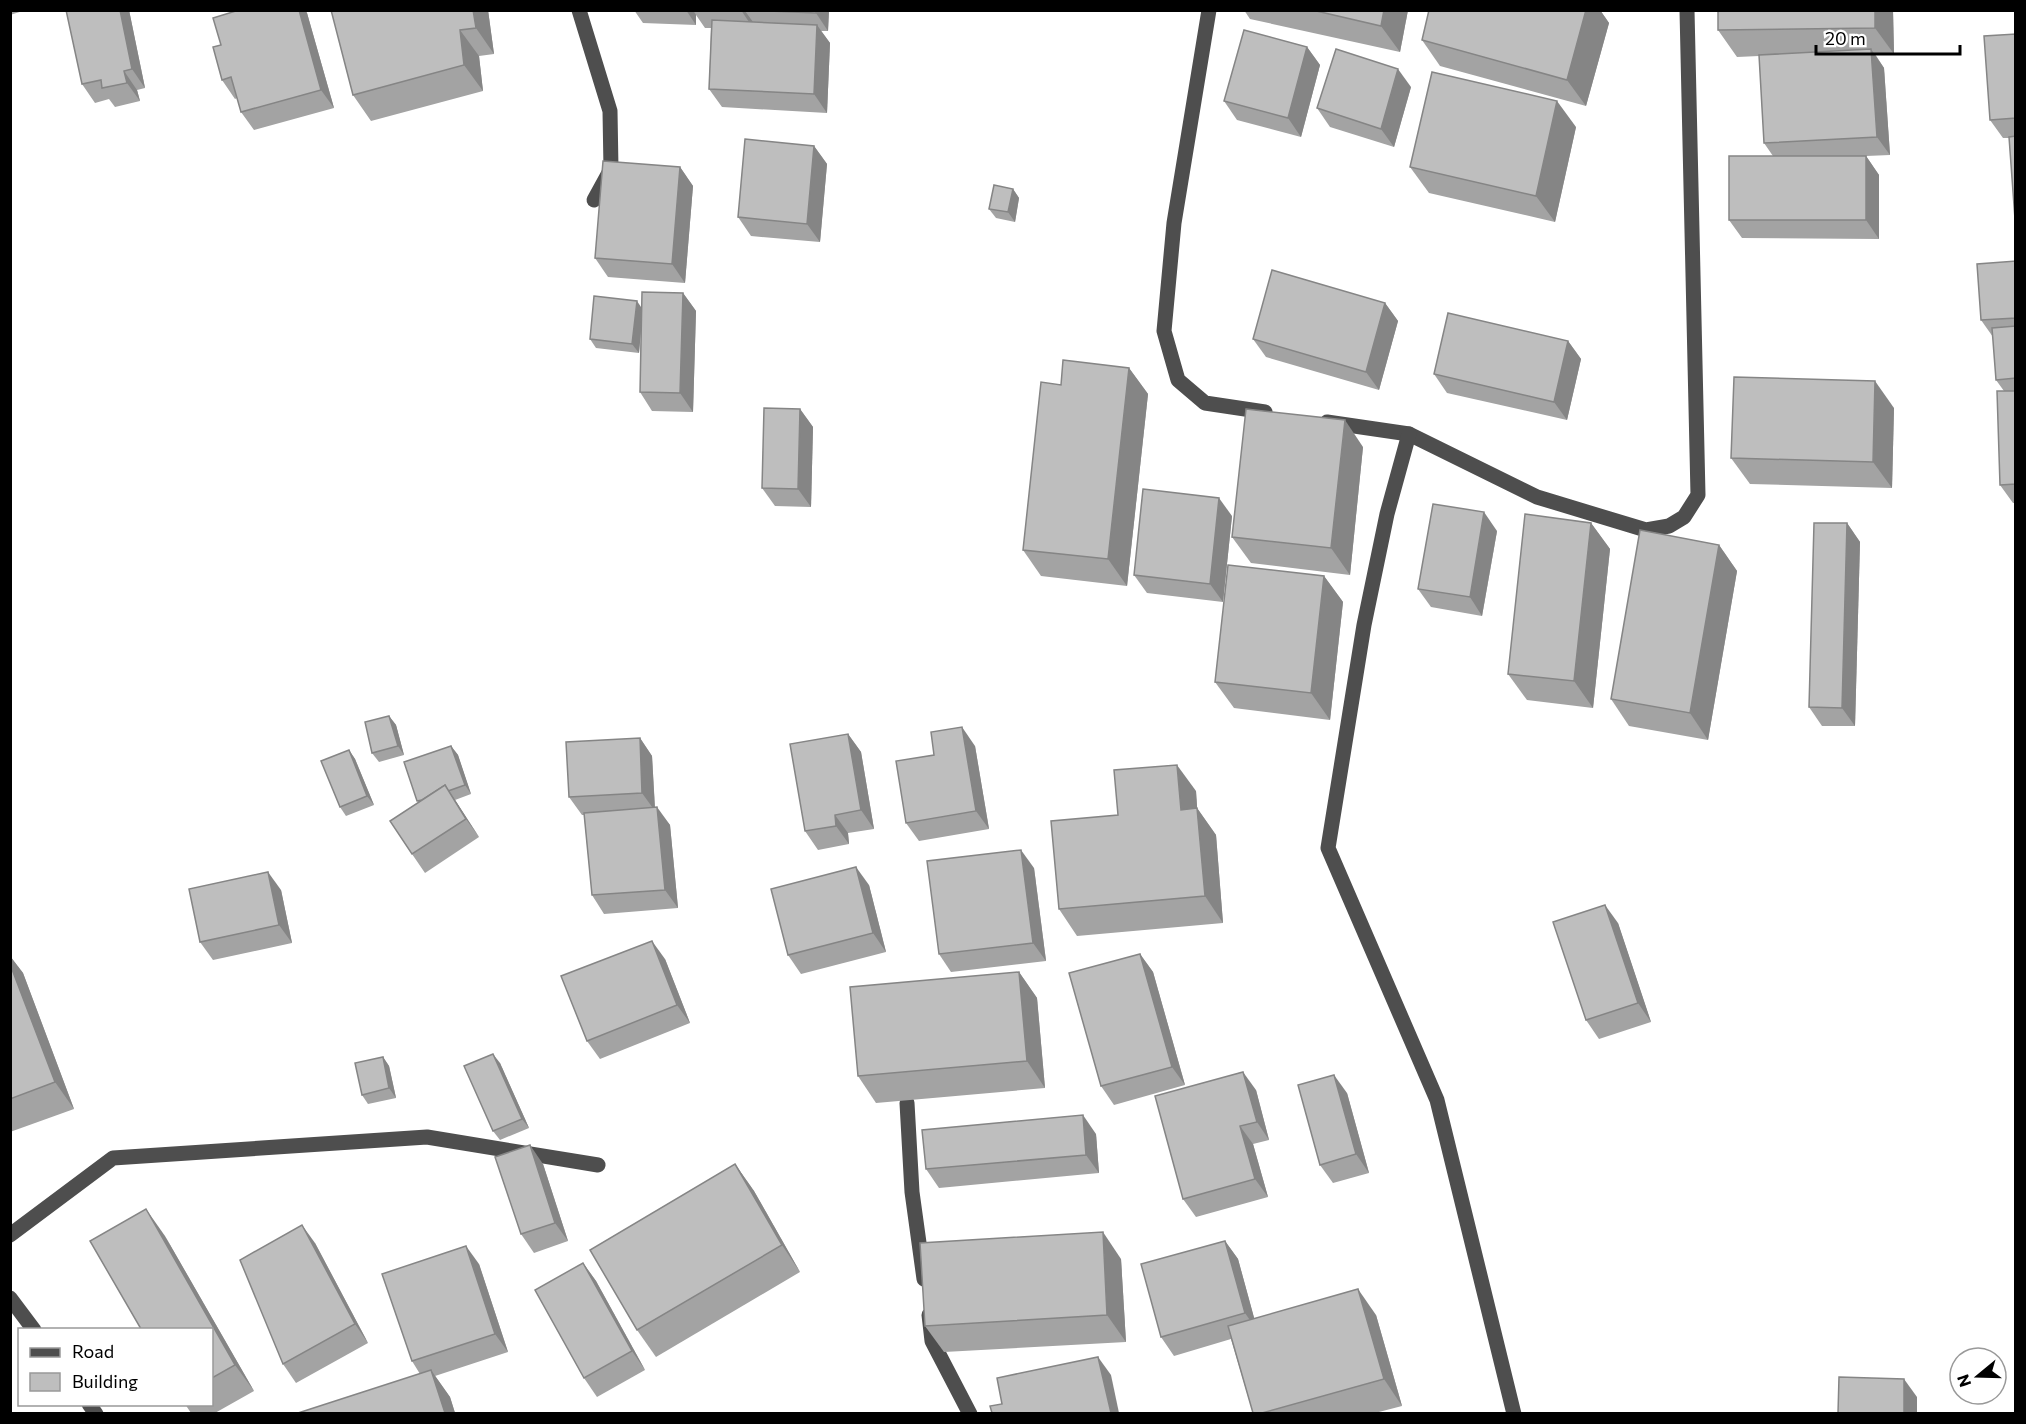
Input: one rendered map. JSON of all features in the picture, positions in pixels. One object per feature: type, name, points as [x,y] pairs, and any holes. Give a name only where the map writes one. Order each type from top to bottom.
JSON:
[{"type":"street","points":[[579,10],[610,111],[611,169],[594,200]]},
{"type":"street","points":[[1209,10],[1174,223],[1164,332],[1178,380],[1205,404],[1284,415]]},
{"type":"street","points":[[1307,418],[1409,434],[1537,497],[1646,530],[1669,526],[1684,517],[1698,495],[1687,10]]},
{"type":"street","points":[[1409,434],[1387,514],[1364,625],[1328,848],[1437,1100],[1514,1413]]},
{"type":"street","points":[[907,1103],[912,1192],[932,1341],[970,1413]]},
{"type":"street","points":[[10,1234],[113,1158],[427,1137],[598,1165]]},
{"type":"street","points":[[10,1298],[33,1328]]},
{"type":"building","points":[[66,10],[120,10],[132,69],[124,71],[127,83],[102,88],[101,80],[82,84]]},
{"type":"building","points":[[239,10],[299,10],[321,90],[241,112],[231,77],[222,80],[213,47],[221,45],[213,18]]},
{"type":"building","points":[[331,10],[473,10],[476,28],[460,30],[464,65],[353,95]]},
{"type":"building","points":[[745,10],[816,10],[816,13]]},
{"type":"building","points":[[1312,10],[1384,10],[1381,26]]},
{"type":"building","points":[[1429,10],[1586,10],[1567,80],[1422,40]]},
{"type":"building","points":[[1718,10],[1875,10],[1875,28],[1718,30]]},
{"type":"building","points":[[712,20],[817,25],[814,94],[709,89]]},
{"type":"building","points":[[1244,30],[1307,47],[1288,118],[1224,101]]},
{"type":"building","points":[[2016,34],[2016,118],[1990,120],[1984,36]]},
{"type":"building","points":[[1336,49],[1398,69],[1381,129],[1317,108]]},
{"type":"building","points":[[1871,49],[1877,137],[1764,143],[1759,55]]},
{"type":"building","points":[[1432,72],[1557,101],[1536,196],[1410,167]]},
{"type":"building","points":[[2016,136],[2016,233],[2009,137]]},
{"type":"building","points":[[745,139],[814,146],[807,224],[738,217]]},
{"type":"building","points":[[1729,156],[1866,156],[1866,220],[1729,220]]},
{"type":"building","points":[[603,161],[680,167],[672,264],[595,258]]},
{"type":"building","points":[[994,185],[1013,189],[1008,212],[989,209]]},
{"type":"building","points":[[2016,261],[2016,318],[1981,320],[1977,264]]},
{"type":"building","points":[[1272,270],[1385,303],[1366,372],[1253,339]]},
{"type":"building","points":[[642,292],[683,293],[680,393],[640,392]]},
{"type":"building","points":[[594,296],[637,301],[632,344],[590,339]]},
{"type":"building","points":[[1448,313],[1568,341],[1554,402],[1434,374]]},
{"type":"building","points":[[2016,326],[2016,378],[1996,380],[1992,328]]},
{"type":"building","points":[[1063,360],[1129,368],[1108,559],[1023,550],[1041,382],[1061,385]]},
{"type":"building","points":[[1734,377],[1875,381],[1873,462],[1731,458]]},
{"type":"building","points":[[1997,391],[2016,391],[2016,484],[2000,485]]},
{"type":"building","points":[[764,408],[800,409],[798,489],[762,488]]},
{"type":"building","points":[[1246,409],[1345,420],[1331,548],[1232,537]]},
{"type":"building","points":[[1143,489],[1219,498],[1210,584],[1134,575]]},
{"type":"building","points":[[1433,504],[1484,512],[1470,597],[1418,589]]},
{"type":"building","points":[[1525,514],[1591,523],[1574,681],[1508,674]]},
{"type":"building","points":[[1814,523],[1847,523],[1842,708],[1809,707]]},
{"type":"building","points":[[1640,530],[1719,545],[1690,713],[1611,699]]},
{"type":"building","points":[[1228,565],[1324,576],[1311,693],[1215,682]]},
{"type":"building","points":[[389,716],[398,746],[372,753],[365,722]]},
{"type":"building","points":[[962,727],[976,811],[906,823],[896,761],[934,755],[931,732]]},
{"type":"building","points":[[848,734],[861,810],[835,815],[836,826],[805,831],[790,744]]},
{"type":"building","points":[[640,738],[642,793],[569,797],[566,742]]},
{"type":"building","points":[[451,746],[465,785],[448,791],[445,785],[417,801],[404,762]]},
{"type":"building","points":[[349,750],[367,796],[340,807],[321,761]]},
{"type":"building","points":[[1177,765],[1181,810],[1197,808],[1205,896],[1059,909],[1051,821],[1118,815],[1114,770]]},
{"type":"building","points":[[445,785],[466,819],[412,854],[390,821]]},
{"type":"building","points":[[657,807],[665,890],[592,895],[584,813]]},
{"type":"building","points":[[1021,850],[1033,943],[939,954],[927,861]]},
{"type":"building","points":[[856,867],[873,933],[788,955],[771,889]]},
{"type":"building","points":[[268,872],[279,925],[200,942],[189,889]]},
{"type":"building","points":[[1605,905],[1638,1003],[1586,1020],[1553,922]]},
{"type":"building","points":[[652,941],[677,1005],[587,1041],[561,976]]},
{"type":"building","points":[[1140,954],[1172,1067],[1101,1086],[1069,973]]},
{"type":"building","points":[[10,964],[55,1082],[10,1099]]},
{"type":"building","points":[[1019,972],[1027,1061],[858,1076],[850,987]]},
{"type":"building","points":[[493,1054],[522,1119],[493,1131],[464,1066]]},
{"type":"building","points":[[383,1057],[389,1088],[362,1095],[355,1063]]},
{"type":"building","points":[[1243,1072],[1257,1122],[1240,1126],[1255,1179],[1183,1199],[1155,1096]]},
{"type":"building","points":[[1334,1075],[1356,1154],[1320,1165],[1298,1085]]},
{"type":"building","points":[[1083,1115],[1086,1155],[926,1169],[922,1130]]},
{"type":"building","points":[[530,1145],[555,1223],[521,1234],[495,1157]]},
{"type":"building","points":[[735,1164],[782,1245],[637,1330],[590,1250]]},
{"type":"building","points":[[146,1209],[235,1365],[213,1377],[213,1328],[140,1328],[90,1241]]},
{"type":"building","points":[[302,1225],[355,1324],[283,1364],[240,1260]]},
{"type":"building","points":[[1103,1232],[1107,1315],[925,1326],[920,1243]]},
{"type":"building","points":[[1225,1241],[1245,1313],[1161,1337],[1141,1264]]},
{"type":"building","points":[[466,1246],[495,1334],[412,1361],[382,1274]]},
{"type":"building","points":[[583,1263],[632,1351],[584,1378],[535,1290]]},
{"type":"building","points":[[1358,1289],[1384,1379],[1262,1413],[1253,1413],[1228,1326]]},
{"type":"building","points":[[1098,1357],[1111,1413],[992,1413],[990,1406],[1002,1404],[997,1378]]},
{"type":"building","points":[[431,1370],[445,1413],[298,1413]]},
{"type":"building","points":[[1839,1377],[1904,1379],[1904,1413],[1838,1413]]}]
